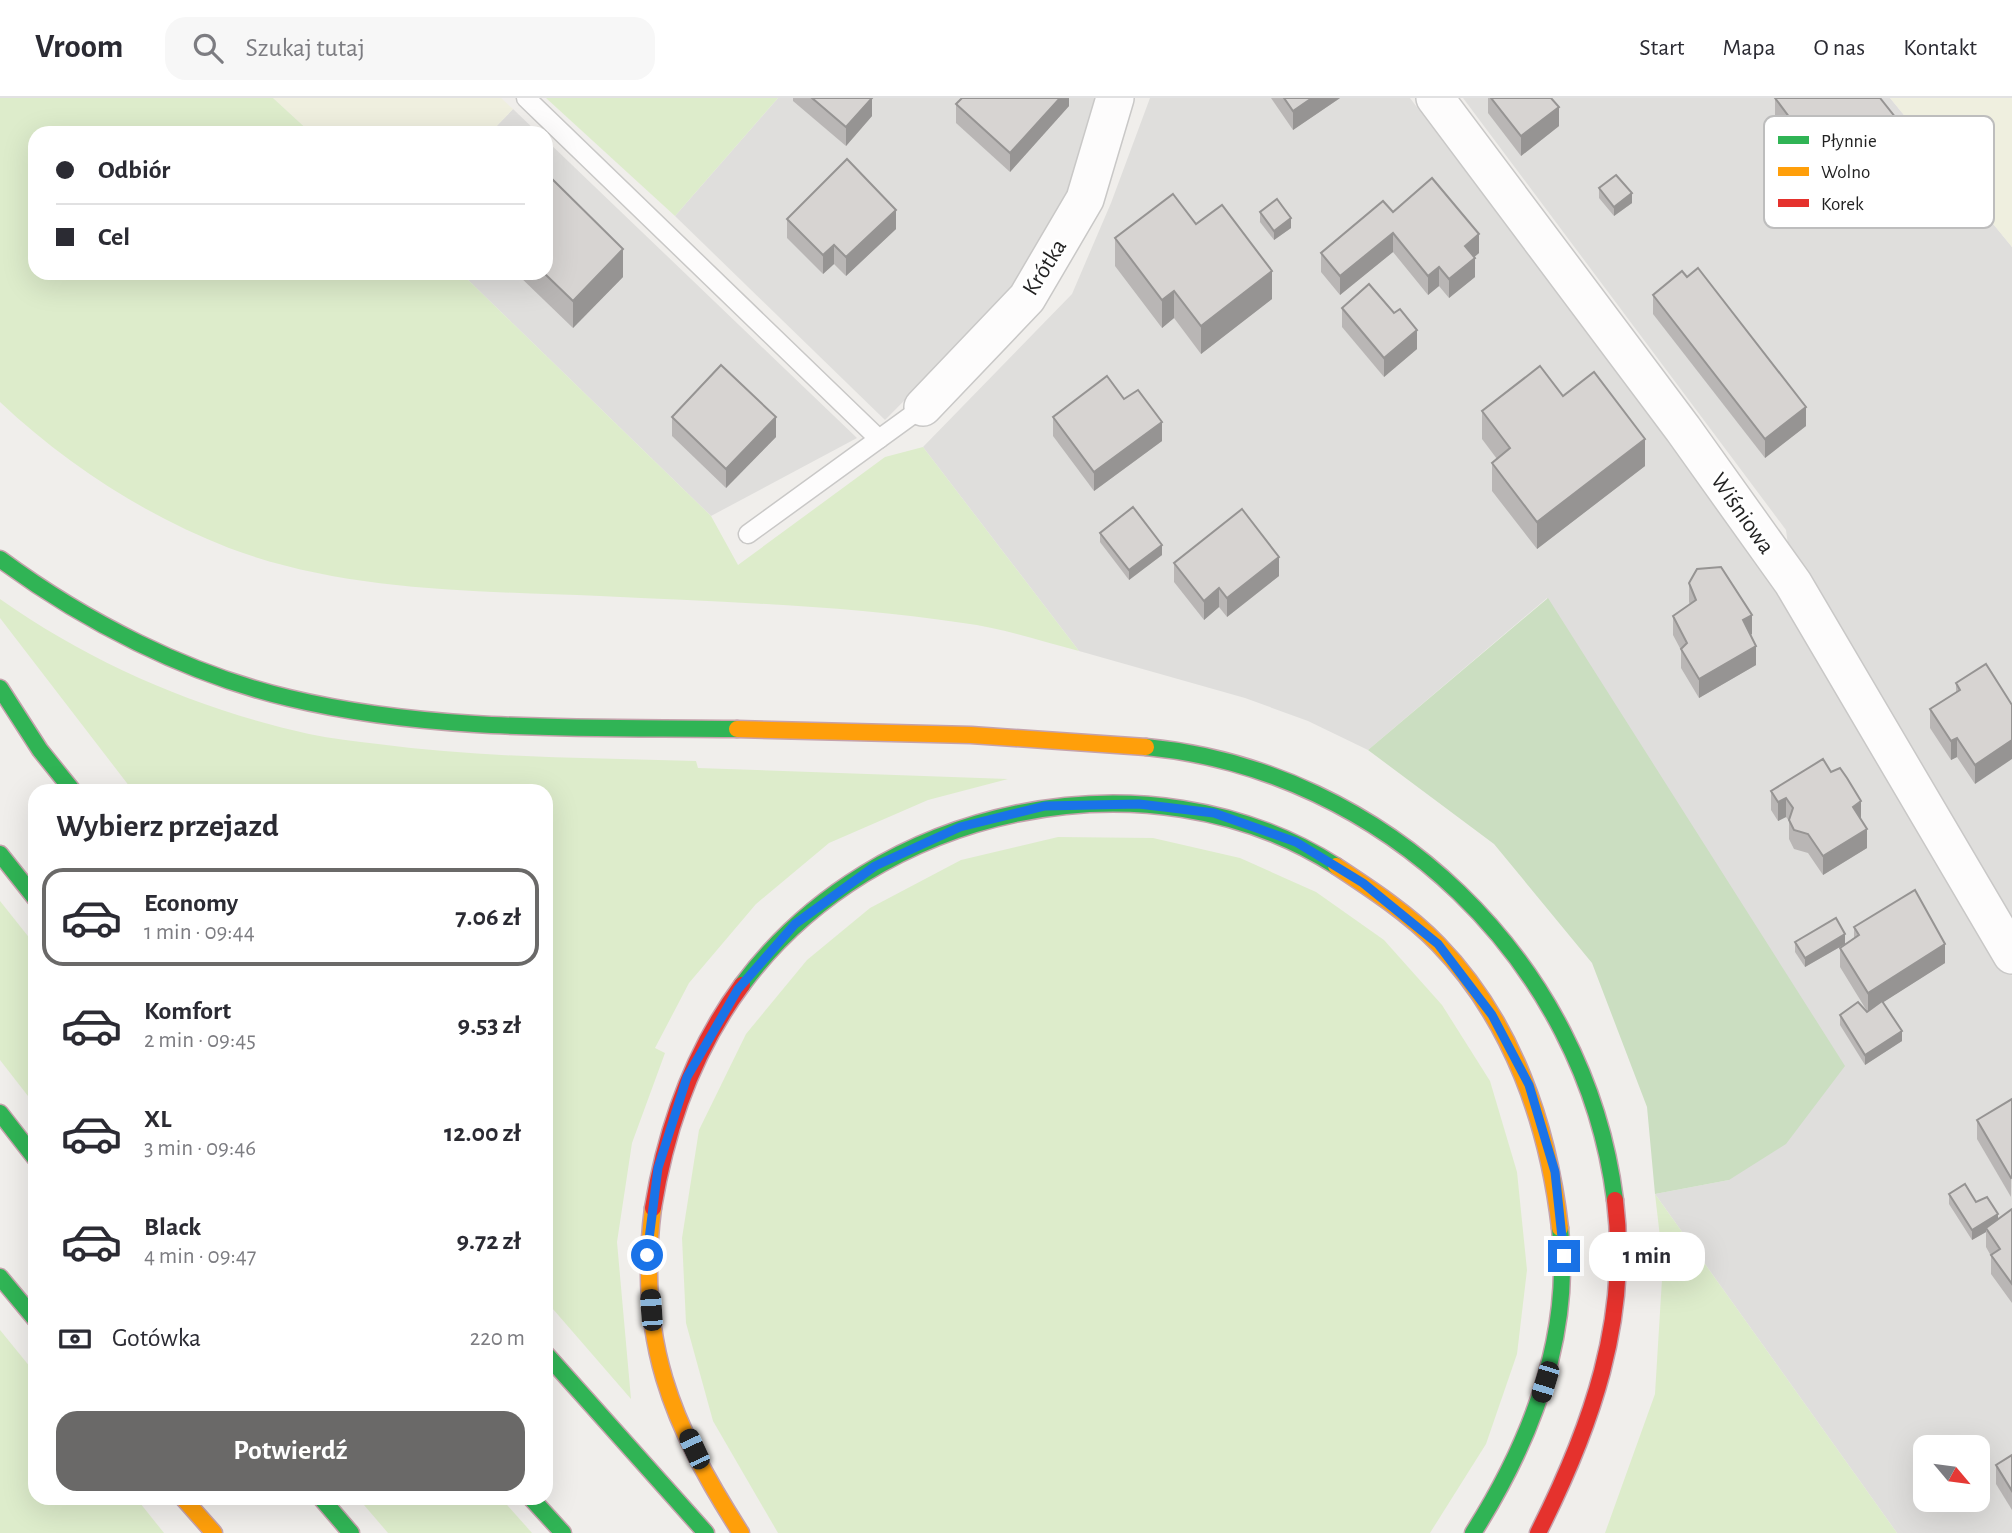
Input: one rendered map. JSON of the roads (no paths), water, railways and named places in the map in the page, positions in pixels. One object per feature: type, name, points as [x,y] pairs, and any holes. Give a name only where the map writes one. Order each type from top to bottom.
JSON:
[{"type":"highway","points":[[0,559],[28,580],[117,635],[194,667],[288,698],[377,713],[514,725],[970,735],[1146,746],[1231,761],[1305,788],[1395,836],[1473,900],[1537,980],[1583,1071],[1611,1163],[1618,1232],[1619,1300],[1602,1388],[1572,1471],[1538,1533]]},
{"type":"highway","points":[[0,688],[40,750],[67,784]]},
{"type":"highway","points":[[741,1533],[711,1488],[676,1411],[652,1337],[647,1255],[658,1168],[687,1077],[738,989],[795,924],[875,866],[960,827],[1045,806],[1139,804],[1214,813],[1296,842],[1363,883],[1438,944],[1492,1015],[1529,1085],[1555,1172],[1564,1256],[1552,1357],[1529,1432],[1489,1511],[1473,1533]]},
{"type":"highway","points":[[0,854],[28,889]]},
{"type":"highway","points":[[0,1113],[28,1149]]},
{"type":"highway","points":[[0,1277],[28,1311]]},
{"type":"highway","points":[[553,1362],[706,1533]]},
{"type":"highway","points":[[189,1505],[214,1533]]},
{"type":"highway","points":[[327,1505],[351,1533]]},
{"type":"highway","points":[[537,1505],[563,1533]]},
{"type":"street","name":"Krótka","points":[[923,407],[1027,298],[1085,200],[1115,98]]},
{"type":"street","name":"Wiśniowa","points":[[1435,98],[1683,429],[1793,583],[2012,955]]},
{"type":"lane","points":[[526,98],[878,439]]},
{"type":"lane","points":[[748,534],[923,407]]}]
